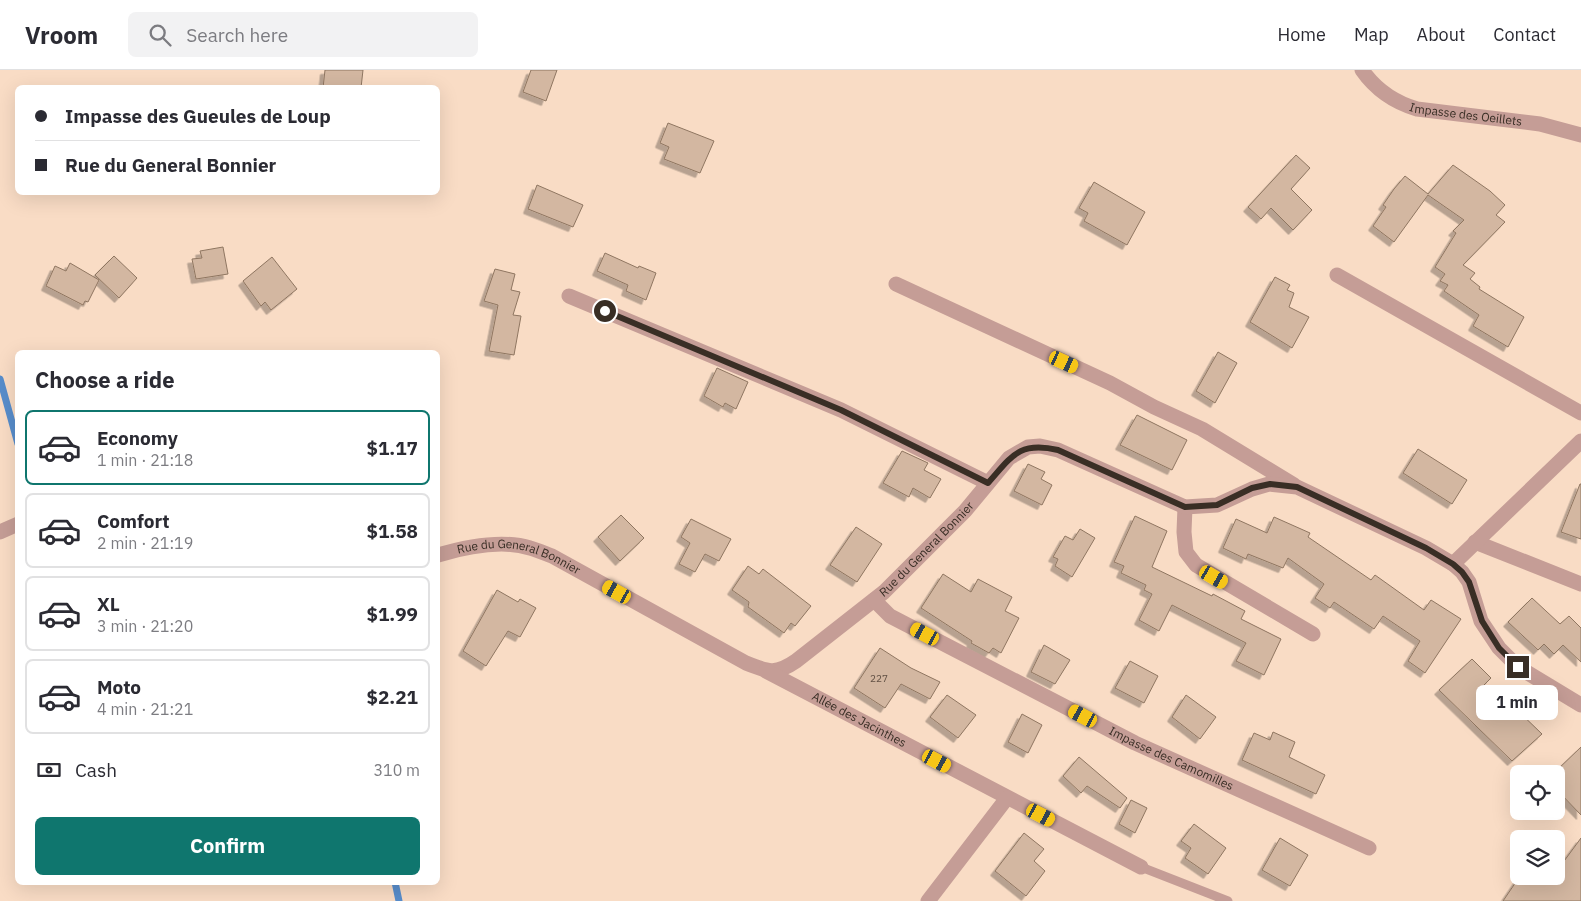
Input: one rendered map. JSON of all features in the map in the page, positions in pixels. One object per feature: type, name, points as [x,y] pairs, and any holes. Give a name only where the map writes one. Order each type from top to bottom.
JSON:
[{"type":"street","name":"Impasse des Oeillets","points":[[1362,70],[1370,82],[1400,104],[1417,109],[1540,124],[1581,135]]},
{"type":"street","points":[[1337,275],[1581,413]]},
{"type":"street","points":[[896,284],[1110,383],[1154,408],[1202,429],[1297,487]]},
{"type":"street","points":[[569,296],[841,410],[988,483]]},
{"type":"street","points":[[1453,564],[1581,441]]},
{"type":"street","name":"Rue du General Bonnier","points":[[440,554],[451,551],[503,544],[528,547],[552,556],[746,663],[774,672],[785,669],[884,592],[965,511],[1010,458],[1028,447],[1040,446],[1058,450],[1185,507],[1217,505],[1252,488],[1270,484],[1297,487],[1426,548],[1453,564],[1462,572],[1469,582],[1482,621],[1499,648],[1518,667],[1581,705]]},
{"type":"street","points":[[1185,507],[1184,532],[1186,552],[1196,565],[1314,634]]},
{"type":"street","points":[[0,532],[15,525]]},
{"type":"street","points":[[1475,542],[1581,584]]},
{"type":"street","name":"Impasse des Camomilles","points":[[874,600],[890,616],[1135,743],[1369,848]]},
{"type":"street","name":"Allée des Jacinthes","points":[[763,670],[1141,867]]},
{"type":"street","points":[[928,901],[1007,798]]},
{"type":"lane","points":[[1141,867],[1228,901]]},
{"type":"building","points":[[325,70],[363,70],[361,85],[323,85]]},
{"type":"building","points":[[531,70],[557,70],[546,101],[523,92]]},
{"type":"building","points":[[668,123],[714,141],[700,173],[664,159],[669,147],[660,143]]},
{"type":"building","points":[[1296,155],[1310,168],[1291,189],[1312,210],[1293,230],[1271,208],[1261,219],[1248,207]]},
{"type":"building","points":[[1453,165],[1490,191],[1505,205],[1496,215],[1505,222],[1463,265],[1475,273],[1470,279],[1480,287],[1479,289],[1524,317],[1508,347],[1473,326],[1479,315],[1444,291],[1448,285],[1440,281],[1445,274],[1435,267],[1456,233],[1453,231],[1464,220],[1428,195],[1394,242],[1373,226],[1386,207],[1383,205],[1405,176],[1428,194]]},
{"type":"building","points":[[1094,182],[1145,212],[1127,245],[1084,221],[1088,213],[1079,208]]},
{"type":"building","points":[[537,185],[583,205],[573,227],[528,209]]},
{"type":"building","points":[[223,247],[228,274],[196,279],[192,259],[202,258],[200,251]]},
{"type":"building","points":[[605,253],[638,268],[639,266],[656,273],[646,300],[626,291],[628,285],[597,271]]},
{"type":"building","points":[[114,256],[137,278],[119,298],[95,275]]},
{"type":"building","points":[[272,257],[297,289],[271,310],[265,302],[261,306],[243,281]]},
{"type":"building","points":[[70,263],[99,280],[88,302],[85,301],[83,305],[46,286],[55,266],[66,271]]},
{"type":"building","points":[[495,269],[515,274],[511,290],[520,292],[513,315],[521,316],[514,355],[489,351],[498,305],[484,301]]},
{"type":"building","points":[[1275,277],[1290,285],[1287,290],[1294,293],[1289,307],[1309,317],[1292,348],[1250,322]]},
{"type":"building","points":[[1218,352],[1237,363],[1215,403],[1196,391]]},
{"type":"building","points":[[717,368],[748,382],[736,409],[725,403],[723,407],[704,396]]},
{"type":"building","points":[[1137,415],[1187,440],[1172,470],[1120,445]]},
{"type":"building","points":[[1418,449],[1467,480],[1452,504],[1403,473]]},
{"type":"building","points":[[902,451],[928,463],[924,470],[941,479],[930,498],[913,488],[909,497],[883,483]]},
{"type":"building","points":[[1028,464],[1045,472],[1041,479],[1052,485],[1042,505],[1014,491]]},
{"type":"building","points":[[1581,484],[1581,539],[1561,532]]},
{"type":"building","points":[[621,515],[644,538],[620,561],[598,537]]},
{"type":"building","points":[[1135,516],[1167,531],[1152,567],[1212,596],[1213,594],[1245,611],[1241,619],[1281,639],[1264,675],[1236,661],[1246,643],[1172,605],[1159,631],[1139,620],[1152,594],[1144,590],[1146,585],[1121,573],[1124,566],[1114,562]]},
{"type":"building","points":[[1274,517],[1310,533],[1308,537],[1371,580],[1375,575],[1424,610],[1431,600],[1461,619],[1425,673],[1408,661],[1420,641],[1383,616],[1374,629],[1334,602],[1330,608],[1315,598],[1324,584],[1288,558],[1283,568],[1248,554],[1246,559],[1223,548],[1236,519],[1267,533]]},
{"type":"building","points":[[691,519],[731,539],[719,561],[705,554],[695,572],[679,564],[690,543],[681,537]]},
{"type":"building","points":[[856,527],[882,544],[857,582],[830,565]]},
{"type":"building","points":[[1080,529],[1095,538],[1072,577],[1055,566],[1058,559],[1053,557],[1065,536],[1073,540]]},
{"type":"building","points":[[748,566],[759,574],[763,569],[811,606],[795,626],[791,623],[784,633],[748,607],[749,602],[732,590]]},
{"type":"building","points":[[943,574],[971,592],[978,579],[1012,597],[1005,611],[1019,618],[1001,653],[993,648],[989,653],[971,643],[972,641],[921,608]]},
{"type":"building","points":[[497,590],[518,602],[520,599],[536,608],[520,637],[508,631],[486,666],[463,651]]},
{"type":"building","points":[[1532,598],[1560,624],[1569,616],[1581,628],[1581,662],[1563,645],[1554,654],[1544,644],[1538,650],[1508,622]]},
{"type":"building","points":[[1044,645],[1070,660],[1055,684],[1031,672]]},
{"type":"building","points":[[880,648],[911,668],[940,682],[930,699],[901,684],[885,708],[854,688]]},
{"type":"building","points":[[1472,659],[1491,678],[1481,688],[1507,715],[1514,707],[1542,734],[1512,761],[1439,690]]},
{"type":"building","points":[[1130,661],[1158,676],[1144,703],[1115,688]]},
{"type":"building","points":[[947,695],[976,715],[958,738],[930,717]]},
{"type":"building","points":[[1186,695],[1216,717],[1200,739],[1172,717]]},
{"type":"building","points":[[1022,714],[1042,725],[1028,753],[1008,742]]},
{"type":"building","points":[[1273,732],[1295,742],[1289,757],[1325,775],[1316,794],[1242,760],[1254,733],[1270,740]]},
{"type":"building","points":[[1581,747],[1581,815],[1565,798],[1565,765],[1562,765]]},
{"type":"building","points":[[1079,757],[1127,798],[1120,808],[1087,786],[1081,793],[1063,776]]},
{"type":"building","points":[[1131,800],[1147,808],[1135,833],[1119,824]]},
{"type":"building","points":[[1194,824],[1226,848],[1208,874],[1185,858],[1191,848],[1181,841]]},
{"type":"building","points":[[1024,833],[1044,849],[1034,861],[1045,871],[1026,896],[995,871]]},
{"type":"building","points":[[1280,838],[1308,855],[1290,886],[1262,870]]},
{"type":"building","points":[[1581,838],[1581,901],[1503,901],[1514,885],[1565,885],[1565,860]]},
{"type":"waterway","points":[[0,379],[15,433]]},
{"type":"waterway","points":[[396,885],[399,901]]},
{"type":"route","points":[[605,311],[841,410],[988,483],[1010,458],[1017,453],[1028,447],[1040,446],[1058,450],[1185,507],[1208,507],[1225,503],[1252,488],[1270,484],[1297,487],[1426,548],[1453,564],[1469,582],[1482,621],[1499,648],[1518,667]]}]
